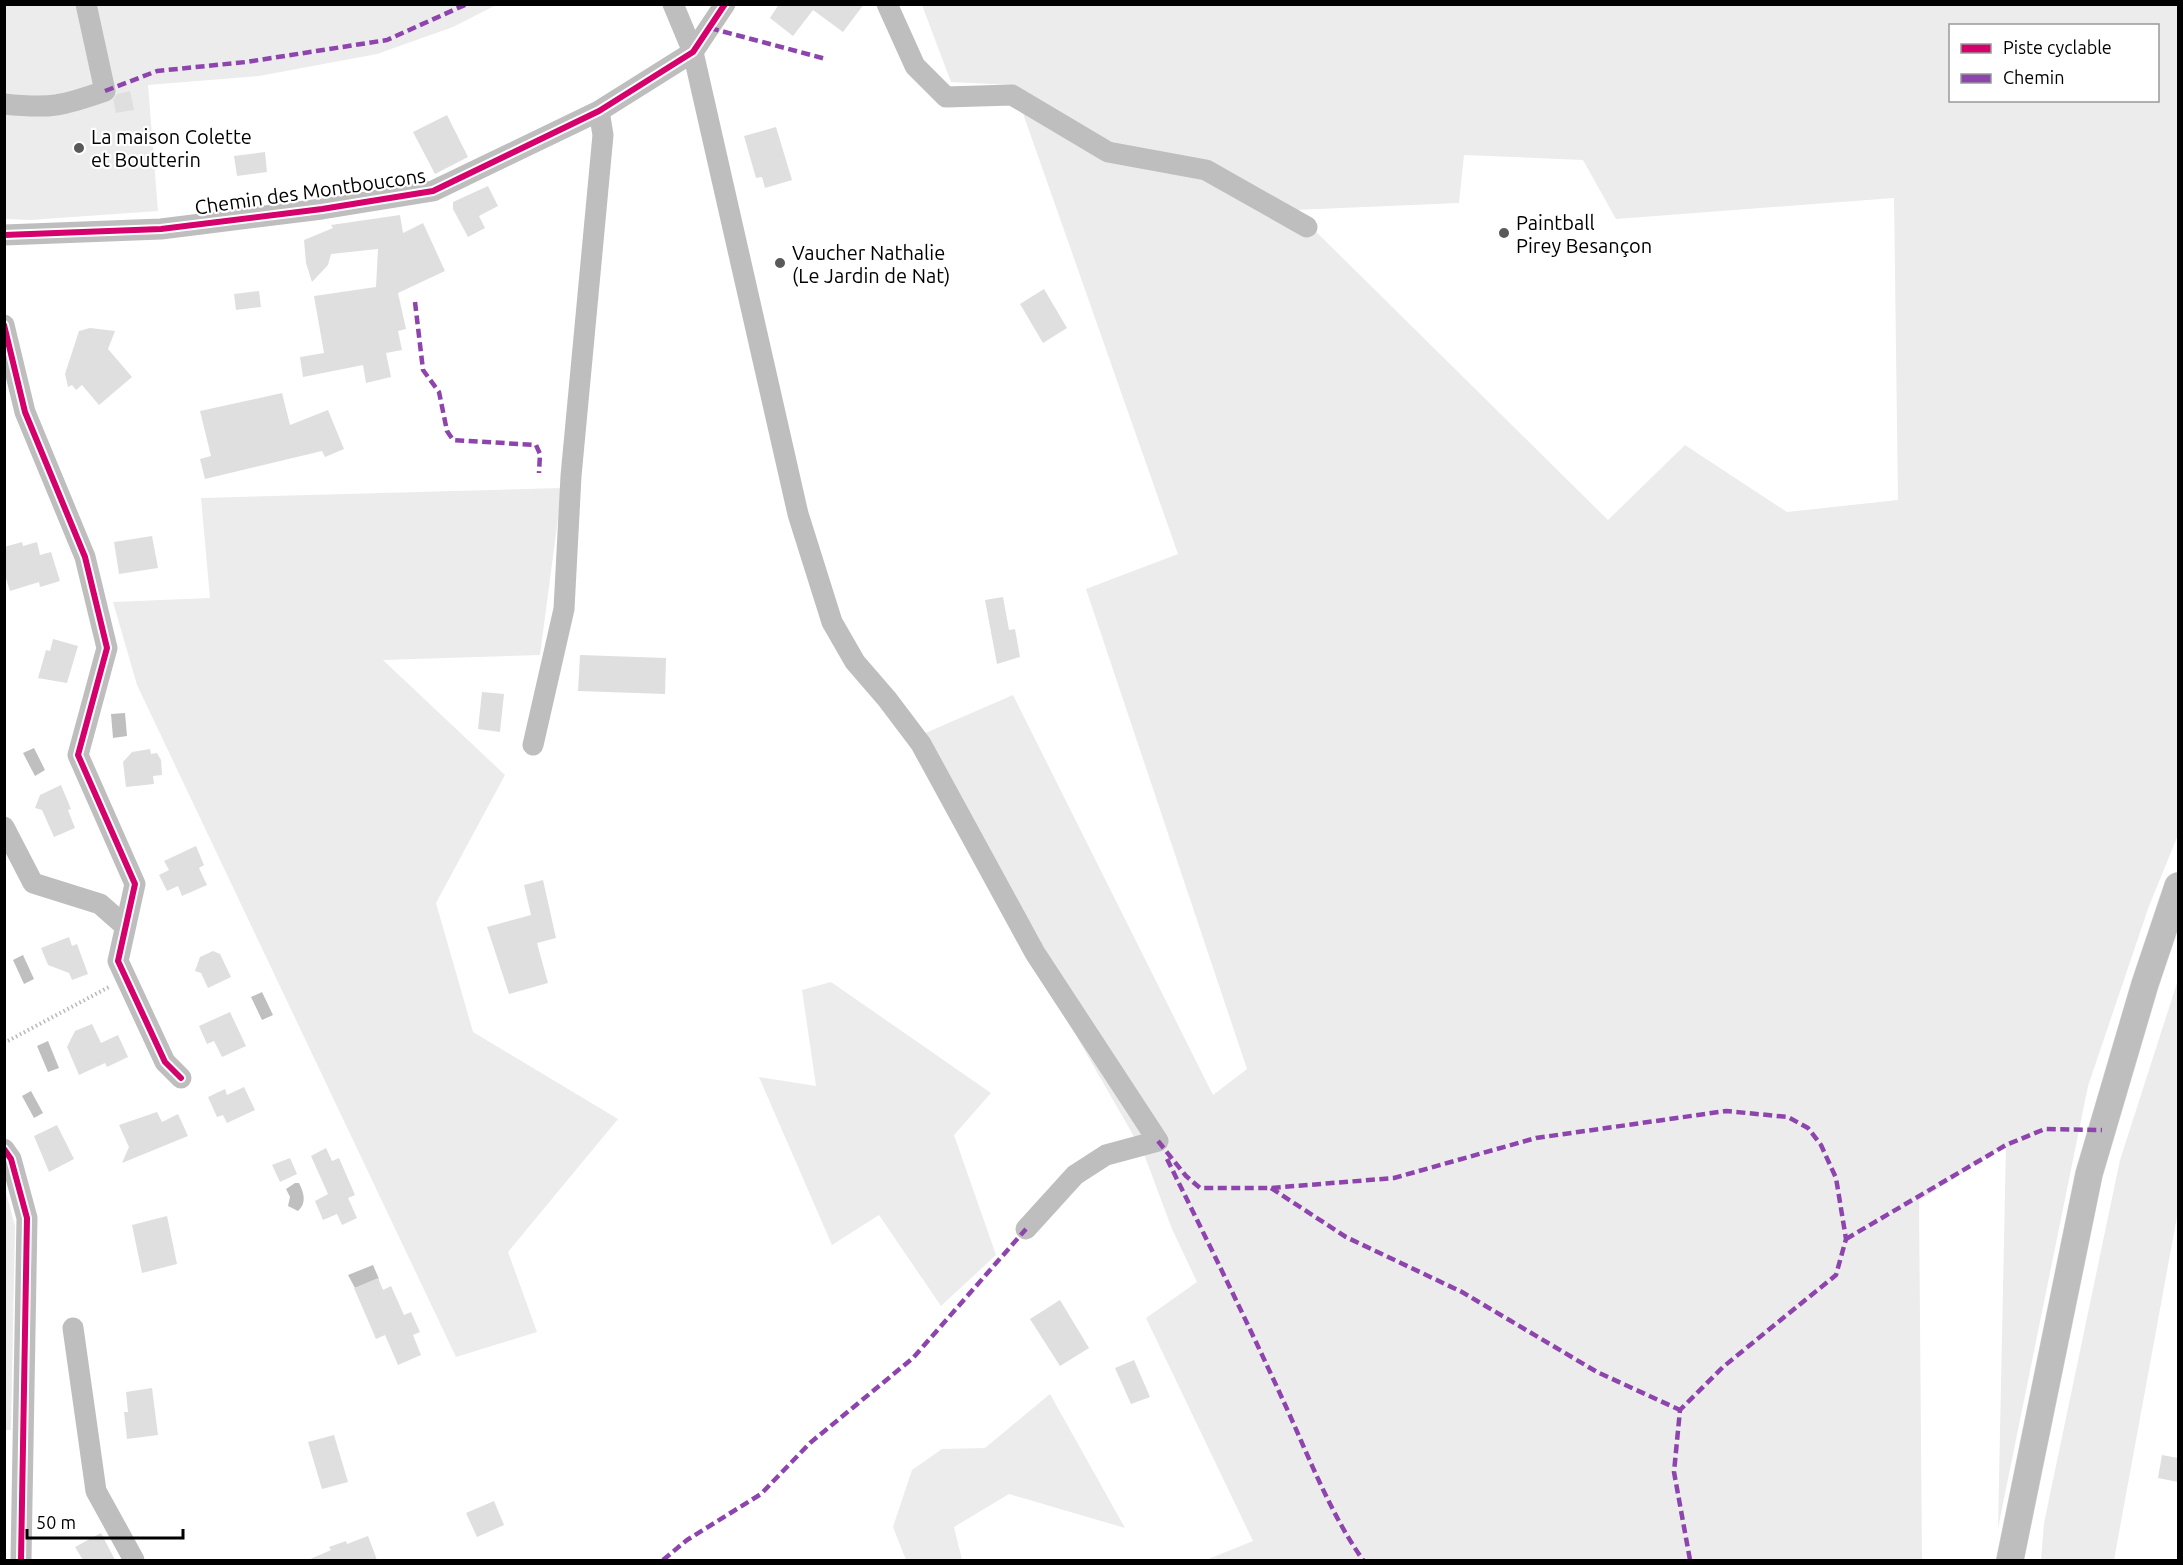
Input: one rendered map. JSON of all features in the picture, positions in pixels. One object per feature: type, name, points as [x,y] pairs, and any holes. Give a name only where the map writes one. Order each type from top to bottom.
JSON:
[{"type":"main road","points":[[2010,1560],[2089,1174],[2145,984],[2178,886]]},
{"type":"street","points":[[4,104],[40,108],[61,106],[105,91],[86,4]]},
{"type":"street","points":[[673,4],[693,52],[798,514],[832,622],[855,662],[921,744],[1035,953],[1158,1141],[1106,1155],[1075,1174],[1026,1229]]},
{"type":"street","points":[[693,52],[725,4]]},
{"type":"street","points":[[887,4],[915,66],[946,97],[1012,95],[1108,152],[1206,170],[1307,227]]},
{"type":"street","name":"Chemin des Montboucons","points":[[4,235],[161,229],[322,209],[433,191],[599,111],[693,52]]},
{"type":"street","points":[[532,745],[564,609],[571,476],[603,135],[599,111]]},
{"type":"street","points":[[4,325],[25,412],[85,557],[107,648],[78,755],[135,884],[118,961],[165,1062],[181,1078]]},
{"type":"street","points":[[4,827],[33,883],[100,904],[125,926]]},
{"type":"street","points":[[4,1149],[11,1159],[27,1218],[21,1560]]},
{"type":"street","points":[[73,1328],[96,1491],[134,1560]]},
{"type":"path","points":[[4,1043],[126,978]]},
{"type":"shaded area","name":"La maison Colette et Boutterin","points":[[4,5],[496,5],[453,27],[377,54],[259,76],[148,85],[158,211],[30,220],[5,219]]},
{"type":"shaded area","points":[[922,5],[2178,5],[2178,835],[2149,906],[2088,1086],[1998,1528],[2006,1145],[1919,1201],[1922,1560],[1206,1560],[1253,1541],[1146,1318],[1197,1282],[1172,1229],[1144,1154],[907,741],[1013,695],[1213,1095],[1247,1069],[1086,589],[1178,554],[1013,85],[951,82]],"holes":[[[1464,155],[1583,160],[1616,219],[1894,198],[1898,500],[1787,512],[1685,445],[1608,520],[1294,210],[1459,203]]]},
{"type":"shaded area","points":[[562,488],[540,655],[383,660],[505,775],[436,903],[473,1032],[618,1119],[508,1252],[537,1332],[456,1357],[137,685],[113,602],[210,598],[201,498]]},
{"type":"shaded area","points":[[125,713],[127,736],[113,738],[111,714]]},
{"type":"shaded area","points":[[34,748],[45,770],[35,776],[23,753]]},
{"type":"shaded area","points":[[23,955],[34,979],[24,984],[13,960]]},
{"type":"shaded area","points":[[2178,980],[2178,1211],[2114,1560],[2041,1560],[2044,1523],[2120,1160]]},
{"type":"shaded area","points":[[831,982],[991,1093],[954,1135],[996,1255],[941,1306],[879,1215],[832,1245],[759,1077],[816,1086],[802,990]]},
{"type":"shaded area","points":[[262,992],[273,1015],[262,1020],[251,997]]},
{"type":"shaded area","points":[[48,1041],[59,1068],[48,1072],[37,1046]]},
{"type":"shaded area","points":[[31,1091],[43,1113],[34,1118],[22,1096]]},
{"type":"shaded area","points":[[299,1183],[304,1198],[303,1205],[298,1211],[288,1206],[290,1197],[286,1189]]},
{"type":"shaded area","points":[[4,1185],[15,1226],[11,1430],[5,1430]]},
{"type":"shaded area","points":[[373,1265],[379,1279],[355,1288],[348,1275]]},
{"type":"shaded area","points":[[1050,1394],[1125,1528],[1009,1494],[954,1527],[962,1560],[906,1560],[893,1527],[912,1470],[942,1449],[985,1448]]},
{"type":"building","points":[[779,4],[864,4],[843,32],[813,10],[793,36],[770,18]]},
{"type":"building","points":[[130,91],[134,110],[116,113],[113,100],[117,94]]},
{"type":"building","points":[[447,115],[468,157],[435,174],[413,132]]},
{"type":"building","points":[[776,127],[792,180],[765,188],[762,177],[756,178],[744,136]]},
{"type":"building","points":[[265,152],[267,172],[237,176],[234,156]]},
{"type":"building","points":[[488,186],[498,206],[479,216],[485,228],[468,237],[453,209],[453,202]]},
{"type":"building","points":[[400,215],[403,233],[423,223],[445,271],[398,293],[406,329],[398,331],[402,350],[386,353],[391,377],[366,383],[363,365],[303,377],[300,357],[324,353],[314,296],[376,287],[378,249],[331,254],[328,265],[312,282],[306,263],[304,240],[333,228],[331,225]]},
{"type":"building","points":[[1044,289],[1067,328],[1043,343],[1020,304]]},
{"type":"building","points":[[259,291],[261,307],[236,310],[234,294]]},
{"type":"building","points":[[90,328],[115,331],[108,349],[132,377],[99,405],[82,385],[76,390],[72,385],[68,387],[65,374],[79,331]]},
{"type":"building","points":[[282,393],[290,425],[328,410],[344,449],[325,457],[322,451],[205,479],[200,459],[211,456],[200,411]]},
{"type":"building","points":[[152,536],[158,568],[119,574],[114,542]]},
{"type":"building","points":[[22,542],[23,546],[37,542],[40,555],[51,552],[60,581],[40,587],[39,582],[10,591],[4,572],[4,547]]},
{"type":"building","points":[[1003,597],[1009,630],[1015,629],[1020,657],[997,664],[985,600]]},
{"type":"building","points":[[53,639],[78,646],[67,683],[38,678],[46,650],[50,651]]},
{"type":"building","points":[[580,655],[666,658],[665,694],[578,691]]},
{"type":"building","points":[[482,692],[504,694],[500,732],[478,729]]},
{"type":"building","points":[[150,749],[151,754],[157,753],[161,760],[162,775],[153,776],[154,784],[126,787],[123,762],[132,752]]},
{"type":"building","points":[[61,785],[71,809],[68,810],[75,828],[54,837],[42,810],[35,808],[40,795]]},
{"type":"building","points":[[196,846],[204,865],[199,868],[207,885],[182,896],[178,886],[167,891],[159,875],[169,870],[164,861]]},
{"type":"building","points":[[543,880],[556,938],[537,943],[548,983],[509,994],[487,927],[531,915],[524,885]]},
{"type":"building","points":[[69,937],[72,946],[77,944],[88,974],[72,980],[69,973],[48,965],[41,948]]},
{"type":"building","points":[[213,951],[220,954],[231,977],[208,988],[201,973],[195,971],[200,957]]},
{"type":"building","points":[[230,1012],[246,1046],[222,1057],[214,1041],[207,1044],[199,1026]]},
{"type":"building","points":[[92,1024],[101,1043],[118,1035],[128,1057],[107,1067],[105,1063],[79,1075],[67,1047],[75,1031]]},
{"type":"building","points":[[244,1087],[255,1110],[227,1123],[223,1115],[217,1117],[208,1097],[225,1089],[227,1095]]},
{"type":"building","points":[[157,1112],[162,1122],[178,1114],[188,1136],[122,1163],[129,1147],[119,1125]]},
{"type":"building","points":[[57,1125],[74,1159],[49,1172],[34,1136]]},
{"type":"building","points":[[326,1148],[332,1161],[339,1158],[355,1195],[348,1198],[357,1218],[342,1225],[337,1214],[323,1220],[315,1201],[328,1194],[311,1156]]},
{"type":"building","points":[[290,1158],[297,1174],[280,1182],[272,1165]]},
{"type":"building","points":[[167,1216],[177,1264],[142,1273],[132,1225]]},
{"type":"building","points":[[378,1278],[383,1290],[391,1286],[404,1315],[411,1312],[420,1332],[413,1335],[421,1355],[398,1365],[385,1335],[376,1339],[354,1288]]},
{"type":"building","points":[[1060,1300],[1089,1348],[1060,1366],[1030,1319]]},
{"type":"building","points":[[1134,1360],[1150,1397],[1131,1404],[1115,1368]]},
{"type":"building","points":[[152,1388],[158,1435],[127,1439],[124,1412],[128,1412],[126,1392]]},
{"type":"building","points":[[334,1435],[348,1482],[322,1489],[308,1442]]},
{"type":"building","points":[[2162,1455],[2178,1458],[2178,1482],[2158,1478]]},
{"type":"building","points":[[494,1501],[504,1525],[477,1537],[466,1513]]},
{"type":"building","points":[[101,1533],[115,1560],[83,1560],[75,1547]]},
{"type":"building","points":[[368,1536],[377,1560],[308,1560],[331,1550],[329,1547],[346,1541],[347,1544]]},
{"type":"marked path","points":[[105,91],[157,71],[246,62],[387,40],[467,4]]},
{"type":"marked path","points":[[710,28],[826,59]]},
{"type":"marked path","points":[[415,302],[423,370],[439,392],[447,431],[453,440],[536,445],[540,454],[539,473]]},
{"type":"marked path","points":[[1158,1141],[1186,1176],[1200,1188],[1271,1188],[1394,1178],[1536,1138],[1726,1111],[1788,1117],[1808,1128],[1821,1145],[1836,1178],[1846,1239],[1836,1275],[1723,1367],[1680,1410],[1674,1472],[1690,1560]]},
{"type":"marked path","points":[[1846,1239],[2006,1145],[2045,1129],[2102,1130]]},
{"type":"marked path","points":[[1167,1159],[1254,1338],[1329,1502],[1363,1560]]},
{"type":"marked path","points":[[1271,1188],[1346,1237],[1462,1292],[1597,1372],[1680,1410]]},
{"type":"marked path","points":[[663,1560],[687,1540],[761,1494],[810,1443],[913,1358],[1026,1229]]},
{"type":"cycle path","points":[[4,235],[161,229],[322,209],[433,191],[599,111],[693,52],[725,4]]},
{"type":"cycle path","points":[[4,325],[25,412],[85,557],[107,648],[78,755],[135,884],[118,961],[165,1062],[181,1078]]},
{"type":"cycle path","points":[[4,1149],[11,1159],[27,1218],[21,1560]]},
{"type":"place","name":"La maison Colette et Boutterin","points":[[79,148]]},
{"type":"place","name":"Paintball Pirey Besançon","points":[[1504,233]]},
{"type":"place","name":"Vaucher Nathalie (Le Jardin de Nat)","points":[[780,263]]}]
